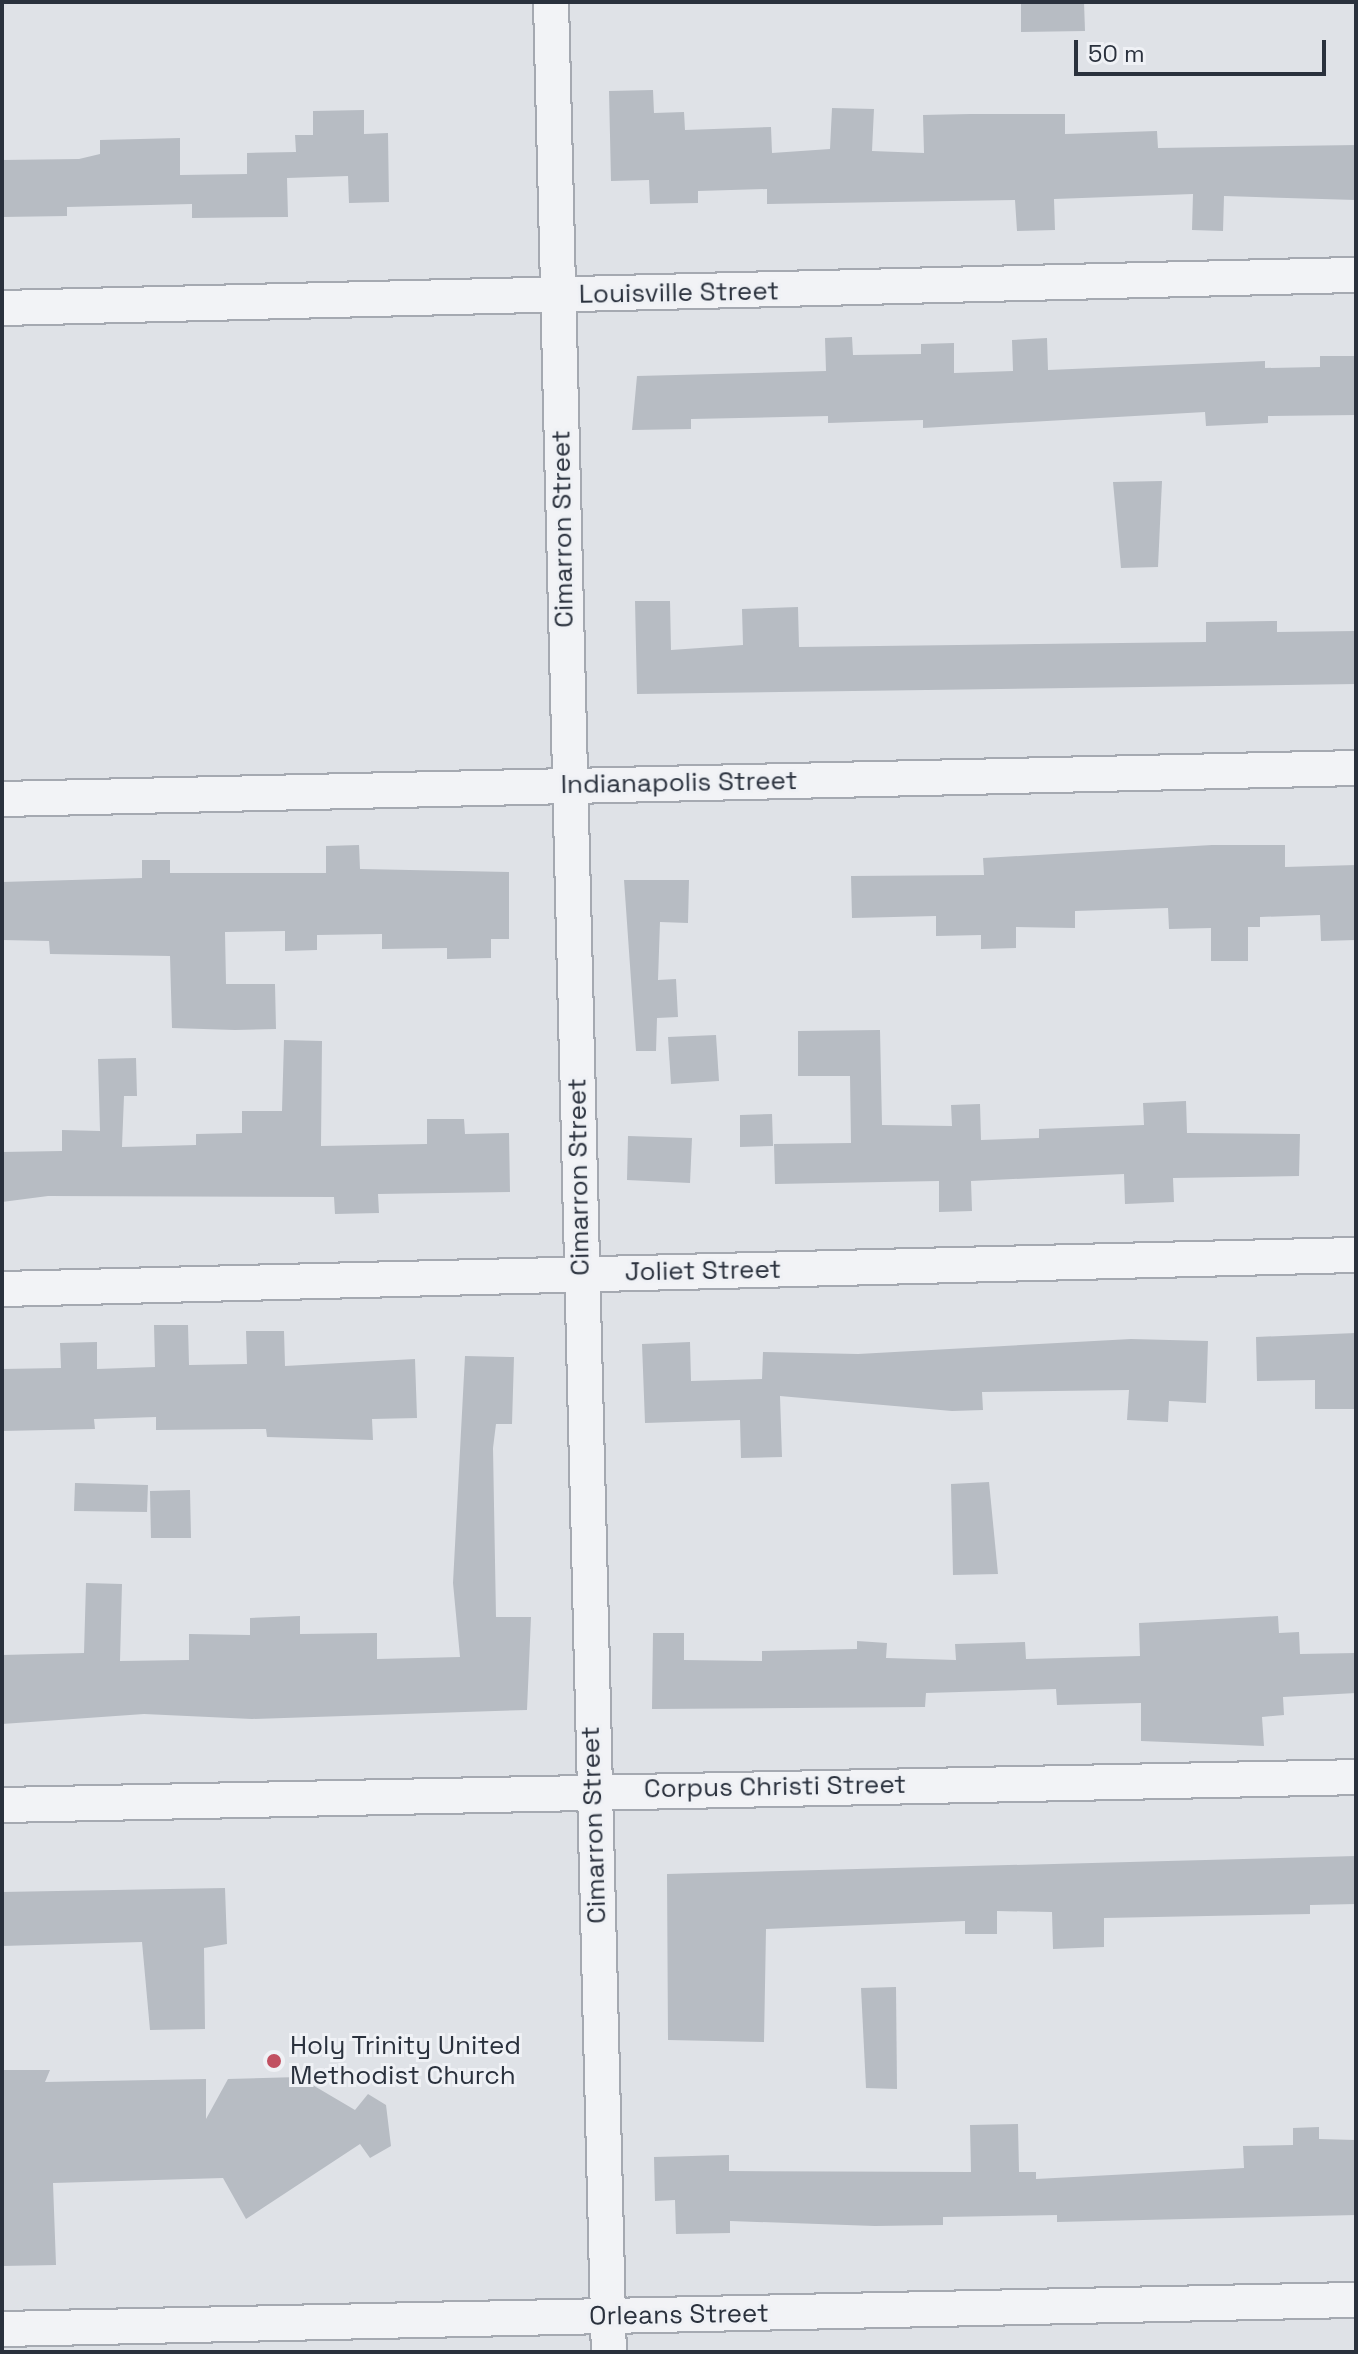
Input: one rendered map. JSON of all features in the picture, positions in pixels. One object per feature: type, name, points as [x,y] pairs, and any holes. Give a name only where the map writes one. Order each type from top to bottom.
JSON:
[{"type":"street","name":"Cimarron Street","points":[[551,2],[609,2352]]},
{"type":"street","name":"Louisville Street","points":[[2,308],[1356,275]]},
{"type":"street","name":"Indianapolis Street","points":[[2,799],[1356,768]]},
{"type":"street","name":"Joliet Street","points":[[2,1289],[1356,1255]]},
{"type":"street","name":"Corpus Christi Street","points":[[2,1805],[1356,1777]]},
{"type":"street","name":"Orleans Street","points":[[2,2329],[1356,2300]]},
{"type":"building","points":[[1021,2],[1084,2],[1085,31],[1021,32]]},
{"type":"building","points":[[653,90],[654,113],[684,112],[685,130],[771,127],[772,153],[830,149],[832,108],[874,109],[872,151],[924,153],[923,115],[970,114],[1065,114],[1065,134],[1157,131],[1158,148],[1356,145],[1356,200],[1224,196],[1223,231],[1192,230],[1193,194],[1054,199],[1055,230],[1017,231],[1015,200],[767,204],[767,189],[698,191],[698,203],[650,204],[649,180],[611,181],[609,91]]},
{"type":"building","points":[[364,110],[364,134],[388,133],[389,202],[349,203],[348,176],[287,178],[288,217],[192,218],[192,204],[67,207],[67,216],[2,217],[2,160],[79,159],[100,154],[100,140],[180,138],[180,175],[247,174],[247,153],[296,152],[295,135],[313,135],[313,111]]},
{"type":"building","points":[[852,337],[853,355],[921,354],[921,344],[954,343],[954,373],[1013,371],[1012,340],[1047,338],[1048,370],[1265,361],[1265,368],[1320,367],[1320,356],[1356,356],[1356,415],[1268,416],[1268,423],[1206,426],[1205,412],[923,428],[923,420],[828,423],[828,416],[691,419],[691,429],[632,430],[637,376],[826,371],[825,338]]},
{"type":"building","points":[[1162,481],[1158,567],[1121,568],[1113,482]]},
{"type":"building","points":[[635,601],[670,601],[671,650],[743,645],[742,609],[798,607],[799,647],[1206,642],[1206,622],[1277,621],[1277,632],[1356,631],[1356,684],[637,694]]},
{"type":"building","points":[[359,845],[360,869],[509,872],[509,939],[491,939],[491,958],[447,959],[447,948],[382,949],[382,934],[317,935],[317,950],[285,951],[285,931],[225,932],[226,984],[275,984],[276,1029],[235,1030],[172,1028],[170,956],[50,954],[49,941],[2,940],[2,882],[142,878],[142,860],[170,860],[170,873],[326,873],[326,846]]},
{"type":"building","points":[[1212,845],[1285,845],[1285,867],[1356,865],[1356,940],[1321,941],[1320,915],[1260,917],[1260,927],[1248,927],[1248,961],[1211,961],[1211,928],[1169,929],[1168,908],[1075,911],[1075,928],[1016,927],[1016,948],[981,949],[981,935],[936,936],[936,916],[852,918],[851,876],[984,875],[983,858]]},
{"type":"building","points":[[624,880],[689,880],[688,923],[660,922],[658,980],[676,979],[678,1017],[657,1018],[656,1051],[636,1051]]},
{"type":"building","points":[[880,1030],[882,1125],[952,1126],[951,1105],[980,1104],[981,1140],[1039,1138],[1039,1129],[1144,1125],[1143,1103],[1186,1101],[1187,1133],[1300,1134],[1299,1176],[1173,1178],[1174,1202],[1125,1204],[1124,1174],[971,1181],[972,1211],[939,1212],[939,1181],[775,1184],[774,1144],[851,1143],[850,1076],[798,1076],[798,1031]]},
{"type":"building","points":[[716,1035],[719,1081],[671,1084],[668,1037]]},
{"type":"building","points":[[284,1040],[322,1041],[321,1146],[427,1144],[427,1119],[464,1119],[465,1134],[509,1133],[510,1192],[378,1194],[379,1213],[335,1214],[334,1197],[48,1196],[2,1202],[2,1152],[62,1151],[62,1130],[100,1131],[98,1059],[136,1058],[137,1096],[124,1096],[122,1147],[196,1145],[196,1134],[242,1133],[242,1111],[282,1111]]},
{"type":"building","points":[[772,1114],[773,1146],[740,1147],[740,1115]]},
{"type":"building","points":[[628,1136],[692,1138],[690,1183],[627,1180]]},
{"type":"building","points":[[154,1325],[188,1325],[189,1365],[247,1364],[246,1331],[284,1331],[285,1366],[415,1359],[417,1418],[372,1419],[373,1440],[267,1437],[266,1429],[156,1430],[156,1417],[94,1419],[95,1429],[2,1431],[2,1369],[61,1368],[60,1343],[97,1342],[97,1369],[155,1367]]},
{"type":"building","points":[[1356,1333],[1356,1409],[1315,1409],[1315,1380],[1257,1381],[1256,1337]]},
{"type":"building","points":[[1131,1339],[1208,1341],[1206,1403],[1169,1401],[1168,1422],[1127,1420],[1129,1390],[982,1392],[983,1410],[952,1411],[780,1396],[782,1457],[741,1458],[740,1420],[645,1423],[642,1344],[690,1342],[691,1381],[762,1379],[763,1352],[858,1354]]},
{"type":"building","points":[[465,1356],[514,1357],[512,1424],[496,1424],[493,1448],[496,1617],[531,1617],[527,1710],[252,1719],[144,1714],[2,1724],[2,1655],[84,1653],[86,1583],[122,1584],[120,1661],[189,1660],[189,1634],[250,1635],[250,1618],[300,1616],[300,1634],[377,1633],[377,1659],[460,1657],[453,1583]]},
{"type":"building","points":[[989,1482],[998,1574],[953,1575],[951,1484]]},
{"type":"building","points":[[75,1483],[148,1485],[147,1512],[74,1511]]},
{"type":"building","points":[[190,1490],[191,1538],[151,1538],[150,1491]]},
{"type":"building","points":[[1278,1616],[1279,1633],[1299,1632],[1300,1654],[1356,1653],[1356,1693],[1283,1697],[1284,1715],[1262,1717],[1264,1746],[1141,1741],[1141,1703],[1057,1705],[1056,1689],[926,1693],[925,1707],[652,1709],[653,1633],[684,1633],[684,1660],[762,1661],[762,1651],[857,1649],[857,1641],[887,1643],[886,1658],[956,1660],[955,1644],[1025,1642],[1026,1659],[1140,1656],[1139,1623]]},
{"type":"building","points":[[1356,1856],[1356,1904],[1310,1905],[1310,1914],[1104,1918],[1104,1947],[1053,1949],[1052,1912],[997,1911],[997,1934],[965,1934],[965,1921],[766,1929],[764,2042],[668,2040],[667,1874]]},
{"type":"building","points":[[225,1888],[227,1944],[204,1948],[205,2029],[150,2030],[142,1942],[2,1946],[2,1892]]},
{"type":"building","points":[[896,1987],[897,2089],[866,2088],[861,1988]]},
{"type":"building","points":[[2,2070],[50,2070],[45,2082],[206,2079],[206,2119],[228,2079],[299,2077],[355,2110],[368,2094],[386,2105],[391,2146],[370,2158],[360,2144],[246,2219],[223,2178],[53,2183],[56,2265],[2,2266]]},
{"type":"building","points":[[1018,2124],[1019,2172],[1036,2172],[1036,2179],[1244,2168],[1243,2146],[1293,2145],[1293,2128],[1319,2127],[1319,2139],[1356,2140],[1356,2215],[1057,2222],[1057,2215],[943,2217],[943,2225],[875,2226],[730,2221],[730,2233],[676,2234],[675,2200],[655,2201],[654,2157],[729,2155],[729,2171],[971,2172],[970,2125]]},
{"type":"place","name":"Holy Trinity United Methodist Church","points":[[274,2061]]}]
